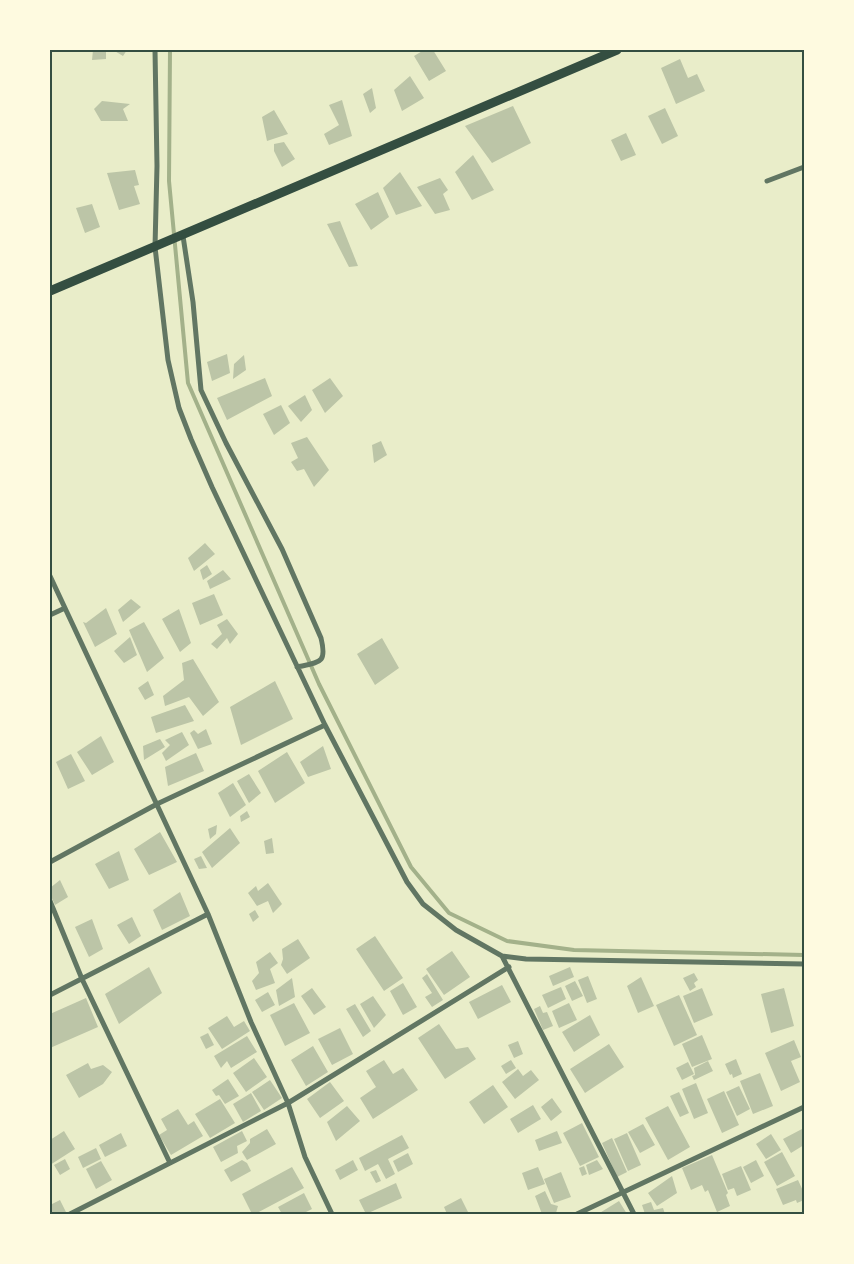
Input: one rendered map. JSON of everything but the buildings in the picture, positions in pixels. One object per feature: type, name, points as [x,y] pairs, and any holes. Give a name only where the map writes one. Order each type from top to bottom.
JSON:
[{"type":"main road","points":[[50,291],[617,50]]},
{"type":"street","points":[[155,50],[156,247],[168,360],[179,408],[212,487],[300,666],[324,725],[393,858],[416,896],[423,904],[456,930],[502,956],[526,960],[804,964]]},
{"type":"street","points":[[767,181],[804,166]]},
{"type":"street","points":[[183,236],[193,302],[201,390],[226,443],[282,549],[321,638],[324,655],[317,662],[300,666]]},
{"type":"street","points":[[50,576],[208,914],[251,1022],[288,1103],[304,1156],[332,1214]]},
{"type":"street","points":[[50,615],[65,608]]},
{"type":"street","points":[[50,862],[157,804],[324,725]]},
{"type":"street","points":[[50,901],[82,979],[170,1163]]},
{"type":"street","points":[[50,995],[208,914]]},
{"type":"street","points":[[502,956],[634,1214]]},
{"type":"street","points":[[70,1214],[288,1103],[509,967]]},
{"type":"street","points":[[577,1214],[804,1108]]},
{"type":"waterway","points":[[170,50],[169,181],[188,383],[319,684],[411,867],[449,913],[507,941],[574,950],[804,955]]}]
